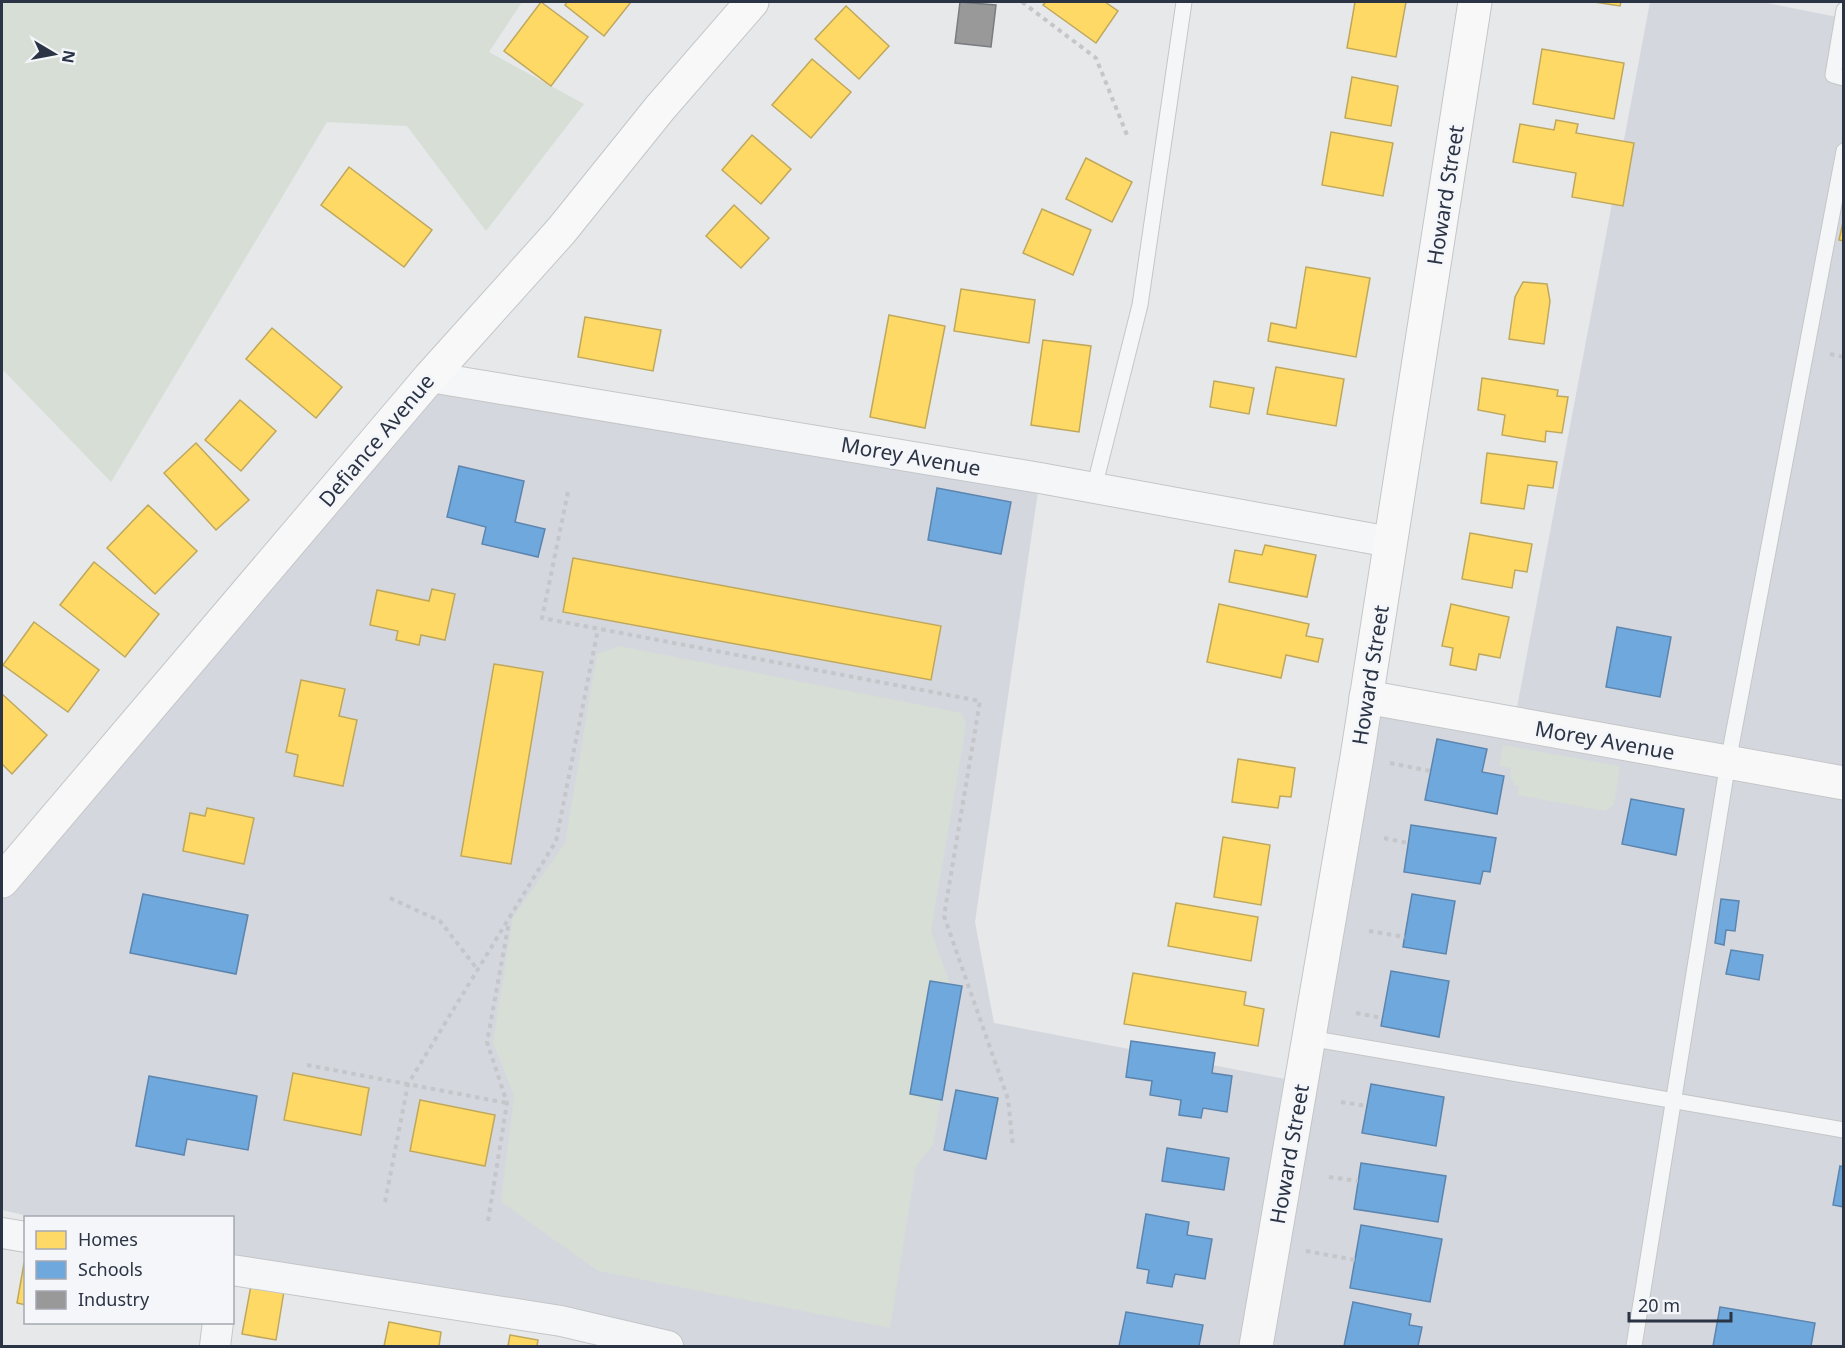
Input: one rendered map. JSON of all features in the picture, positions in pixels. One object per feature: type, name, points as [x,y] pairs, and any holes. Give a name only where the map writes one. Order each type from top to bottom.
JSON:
[{"type":"street","name":"Defiance Avenue","points":[[2,881],[430,377],[561,231],[660,108],[752,2]]},
{"type":"street","name":"Howard Street","points":[[1256,1347],[1357,757],[1475,2]]},
{"type":"street","name":"Morey Avenue","points":[[430,377],[1094,488],[1390,542]]},
{"type":"street","name":"Morey Avenue","points":[[1366,697],[1844,783]]},
{"type":"street","points":[[2,1233],[24,1237]]},
{"type":"street","points":[[234,1270],[559,1334],[668,1347]]},
{"type":"street","points":[[215,1347],[218,1324]]},
{"type":"lane","points":[[1094,488],[1140,305],[1184,2]]},
{"type":"lane","points":[[1844,10],[1833,75],[1844,78]]},
{"type":"lane","points":[[1634,1347],[1728,762],[1844,151]]},
{"type":"lane","points":[[1309,1038],[1844,1130]]},
{"type":"path","points":[[1022,2],[1096,58],[1127,135]]},
{"type":"path","points":[[568,492],[542,618],[980,701],[944,916],[1008,1099],[1013,1147]]},
{"type":"path","points":[[385,1202],[408,1084],[556,841],[598,629]]},
{"type":"path","points":[[1357,757],[1430,771]]},
{"type":"path","points":[[1384,838],[1408,843]]},
{"type":"path","points":[[390,898],[440,921],[478,970]]},
{"type":"path","points":[[488,1221],[507,1103],[487,1042],[509,919]]},
{"type":"path","points":[[1369,931],[1405,937]]},
{"type":"path","points":[[1356,1013],[1382,1018]]},
{"type":"path","points":[[307,1065],[507,1103]]},
{"type":"path","points":[[1341,1102],[1367,1106]]},
{"type":"path","points":[[1329,1177],[1358,1181]]},
{"type":"path","points":[[1273,1246],[1355,1260]]},
{"type":"shaded area","points":[[2,2],[522,2],[489,52],[584,104],[486,231],[407,126],[327,122],[111,482],[4,371],[2,374]]},
{"type":"shaded area","points":[[1650,2],[1762,2],[1842,18],[1833,75],[1844,77],[1843,1346],[641,1346],[234,1259],[234,1216],[28,1216],[2,1210],[2,883],[430,377],[1040,478],[975,922],[994,1023],[1301,1082],[1366,697],[1514,723]]},
{"type":"shaded area","points":[[619,646],[962,713],[966,726],[931,931],[957,1003],[933,1145],[916,1166],[890,1328],[598,1271],[501,1202],[514,1096],[493,1042],[513,917],[565,843],[597,654]]},
{"type":"shaded area","points":[[1503,745],[1620,766],[1614,805],[1605,811],[1517,795],[1519,786],[1514,785],[1510,775],[1511,768],[1499,766]]},
{"type":"building: Homes","points":[[541,2],[588,37],[551,86],[504,51]]},
{"type":"building: Homes","points":[[567,2],[631,2],[604,36],[565,5]]},
{"type":"building: Homes","points":[[1046,2],[1105,2],[1118,11],[1096,43],[1043,5]]},
{"type":"building: Homes","points":[[1355,2],[1406,2],[1396,57],[1347,48]]},
{"type":"building: Homes","points":[[1594,2],[1621,2],[1620,6]]},
{"type":"building: Homes","points":[[846,6],[889,46],[859,79],[815,39]]},
{"type":"building: Homes","points":[[1542,49],[1624,63],[1614,119],[1533,104]]},
{"type":"building: Homes","points":[[812,59],[851,92],[811,138],[772,105]]},
{"type":"building: Homes","points":[[1352,77],[1398,86],[1391,126],[1345,118]]},
{"type":"building: Homes","points":[[1556,120],[1578,124],[1576,133],[1634,143],[1623,206],[1572,197],[1576,173],[1513,162],[1520,124],[1554,130]]},
{"type":"building: Homes","points":[[1331,132],[1393,143],[1383,196],[1322,185]]},
{"type":"building: Homes","points":[[752,135],[791,169],[761,204],[722,170]]},
{"type":"building: Homes","points":[[1086,158],[1132,182],[1112,222],[1066,199]]},
{"type":"building: Homes","points":[[349,167],[432,230],[404,267],[321,205]]},
{"type":"building: Homes","points":[[734,205],[769,238],[741,268],[706,236]]},
{"type":"building: Homes","points":[[1042,209],[1091,230],[1073,275],[1023,253]]},
{"type":"building: Homes","points":[[1844,218],[1844,241],[1839,240]]},
{"type":"building: Homes","points":[[1306,267],[1370,278],[1356,357],[1268,341],[1271,323],[1296,328]]},
{"type":"building: Homes","points":[[1523,282],[1547,284],[1550,301],[1544,344],[1509,339],[1515,297]]},
{"type":"building: Homes","points":[[961,289],[1035,300],[1029,343],[954,331]]},
{"type":"building: Homes","points":[[889,315],[945,326],[925,428],[870,417]]},
{"type":"building: Homes","points":[[585,317],[661,330],[653,371],[578,357]]},
{"type":"building: Homes","points":[[272,328],[342,387],[316,418],[246,359]]},
{"type":"building: Homes","points":[[1043,340],[1091,346],[1079,432],[1031,425]]},
{"type":"building: Homes","points":[[1276,367],[1344,379],[1336,426],[1267,414]]},
{"type":"building: Homes","points":[[1482,378],[1558,390],[1557,396],[1568,397],[1562,433],[1546,431],[1545,442],[1502,435],[1505,415],[1478,410]]},
{"type":"building: Homes","points":[[1214,381],[1254,388],[1249,414],[1210,407]]},
{"type":"building: Homes","points":[[240,400],[276,431],[241,471],[205,440]]},
{"type":"building: Homes","points":[[196,443],[249,500],[216,530],[164,473]]},
{"type":"building: Homes","points":[[1487,453],[1557,462],[1553,488],[1528,485],[1524,509],[1481,503]]},
{"type":"building: Homes","points":[[148,505],[197,551],[155,594],[107,548]]},
{"type":"building: Homes","points":[[1470,533],[1532,544],[1527,572],[1515,570],[1512,588],[1462,579]]},
{"type":"building: Homes","points":[[1265,545],[1316,555],[1307,597],[1229,582],[1235,550],[1262,555]]},
{"type":"building: Homes","points":[[573,558],[941,626],[931,680],[563,612]]},
{"type":"building: Homes","points":[[94,562],[159,614],[125,657],[60,605]]},
{"type":"building: Homes","points":[[432,589],[455,594],[445,640],[421,635],[419,645],[396,640],[398,631],[370,625],[377,590],[429,601]]},
{"type":"building: Homes","points":[[1219,604],[1309,624],[1306,636],[1323,639],[1318,662],[1286,655],[1281,678],[1207,662]]},
{"type":"building: Homes","points":[[1451,604],[1509,617],[1500,658],[1479,654],[1476,670],[1450,665],[1453,648],[1442,646]]},
{"type":"building: Homes","points":[[34,622],[99,670],[68,712],[3,665]]},
{"type":"building: Homes","points":[[494,664],[543,672],[511,864],[461,856]]},
{"type":"building: Homes","points":[[301,680],[345,689],[339,716],[357,720],[343,786],[294,776],[298,755],[286,752]]},
{"type":"building: Homes","points":[[2,694],[47,735],[12,774],[2,764]]},
{"type":"building: Homes","points":[[1238,759],[1295,768],[1291,797],[1280,796],[1278,808],[1232,802]]},
{"type":"building: Homes","points":[[207,808],[254,818],[244,864],[183,851],[190,813],[205,816]]},
{"type":"building: Homes","points":[[1223,837],[1270,845],[1261,905],[1214,897]]},
{"type":"building: Homes","points":[[1176,903],[1258,917],[1251,961],[1168,946]]},
{"type":"building: Homes","points":[[1133,973],[1246,992],[1244,1005],[1264,1009],[1258,1046],[1124,1024]]},
{"type":"building: Homes","points":[[293,1073],[369,1088],[361,1135],[284,1120]]},
{"type":"building: Homes","points":[[420,1100],[495,1115],[485,1166],[410,1151]]},
{"type":"building: Homes","points":[[24,1263],[24,1305],[17,1303]]},
{"type":"building: Homes","points":[[252,1280],[285,1285],[276,1340],[242,1334]]},
{"type":"building: Homes","points":[[389,1322],[441,1332],[439,1346],[384,1346]]},
{"type":"building: Homes","points":[[510,1335],[538,1340],[537,1346],[508,1346]]},
{"type":"building: Schools","points":[[459,466],[524,481],[515,522],[545,529],[538,557],[482,544],[486,527],[447,517]]},
{"type":"building: Schools","points":[[937,488],[1011,502],[1001,554],[928,540]]},
{"type":"building: Schools","points":[[1617,627],[1671,637],[1660,697],[1606,687]]},
{"type":"building: Schools","points":[[1437,739],[1487,749],[1482,772],[1504,776],[1497,814],[1425,800]]},
{"type":"building: Schools","points":[[1631,799],[1684,809],[1676,855],[1622,844]]},
{"type":"building: Schools","points":[[1411,825],[1496,838],[1490,872],[1483,871],[1480,884],[1404,872]]},
{"type":"building: Schools","points":[[143,894],[248,915],[236,974],[130,953]]},
{"type":"building: Schools","points":[[1412,894],[1455,901],[1446,954],[1403,947]]},
{"type":"building: Schools","points":[[1721,899],[1739,901],[1735,931],[1726,930],[1724,945],[1715,943]]},
{"type":"building: Schools","points":[[1731,950],[1763,955],[1759,980],[1726,974]]},
{"type":"building: Schools","points":[[1391,971],[1449,981],[1439,1037],[1381,1026]]},
{"type":"building: Schools","points":[[930,981],[962,986],[942,1100],[910,1094]]},
{"type":"building: Schools","points":[[1131,1041],[1215,1053],[1212,1073],[1232,1076],[1227,1112],[1203,1108],[1201,1118],[1179,1115],[1181,1100],[1150,1095],[1152,1081],[1126,1077]]},
{"type":"building: Schools","points":[[149,1076],[257,1096],[248,1150],[187,1139],[184,1155],[136,1146]]},
{"type":"building: Schools","points":[[1371,1084],[1444,1097],[1436,1146],[1362,1133]]},
{"type":"building: Schools","points":[[956,1090],[998,1098],[986,1159],[944,1150]]},
{"type":"building: Schools","points":[[1167,1148],[1229,1158],[1224,1190],[1162,1181]]},
{"type":"building: Schools","points":[[1361,1163],[1446,1176],[1438,1222],[1354,1209]]},
{"type":"building: Schools","points":[[1840,1166],[1844,1167],[1844,1207],[1833,1205]]},
{"type":"building: Schools","points":[[1146,1214],[1189,1222],[1187,1235],[1212,1239],[1205,1279],[1175,1274],[1172,1287],[1147,1283],[1149,1270],[1137,1268]]},
{"type":"building: Schools","points":[[1361,1225],[1442,1239],[1430,1302],[1350,1288]]},
{"type":"building: Schools","points":[[1353,1302],[1411,1314],[1409,1325],[1422,1327],[1418,1346],[1344,1346]]},
{"type":"building: Schools","points":[[1720,1307],[1815,1323],[1811,1346],[1713,1346]]},
{"type":"building: Schools","points":[[1126,1312],[1203,1325],[1199,1346],[1119,1346]]},
{"type":"building: Industry","points":[[960,2],[996,5],[991,47],[955,43]]}]
